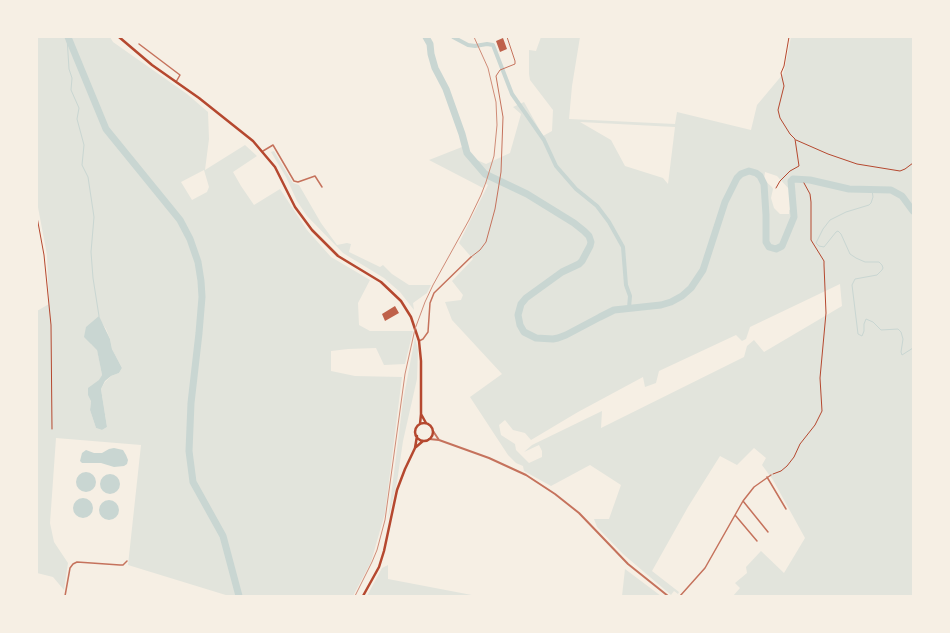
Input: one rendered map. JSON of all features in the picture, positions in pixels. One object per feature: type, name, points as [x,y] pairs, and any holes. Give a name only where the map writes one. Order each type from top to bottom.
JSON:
[{"type":"main road","points":[[119,37],[152,65],[247,137],[263,151],[275,167],[291,200],[306,223],[338,256],[381,282],[394,293],[411,317],[419,341],[421,361],[420,424],[416,430],[417,436],[415,448],[397,490],[384,551],[379,567],[363,596]]},
{"type":"main road","points":[[415,448],[423,440],[429,439],[432,436],[433,431],[432,427],[426,423],[421,414]]},
{"type":"main road","points":[[420,424],[426,423]]},
{"type":"main road","points":[[417,436],[423,440]]},
{"type":"street","points":[[139,44],[180,75],[176,82]]},
{"type":"street","points":[[263,151],[273,145],[294,181],[298,182],[315,176],[322,187]]},
{"type":"street","points":[[419,341],[423,339],[428,332],[429,312],[434,293],[471,257]]},
{"type":"street","points":[[433,431],[439,440]]},
{"type":"street","points":[[429,439],[439,440],[510,467],[556,494],[579,513],[628,564],[668,596]]},
{"type":"street","points":[[680,596],[705,568],[735,515],[754,487],[770,475]]},
{"type":"street","points":[[767,477],[786,509]]},
{"type":"street","points":[[744,501],[768,532]]},
{"type":"street","points":[[735,515],[757,541]]},
{"type":"street","points":[[65,596],[70,568],[73,564],[77,562],[123,565],[127,561]]},
{"type":"lane","points":[[471,257],[480,250],[488,237],[499,186],[503,117],[496,76],[500,70],[514,64],[515,61],[507,37]]},
{"type":"path","points":[[789,37],[784,66],[781,73],[784,86],[778,110],[780,118],[790,134],[795,139],[843,160],[857,164],[900,171],[913,163]]},
{"type":"path","points":[[776,188],[780,180],[790,171],[799,166],[795,139]]},
{"type":"path","points":[[770,475],[781,471],[787,466],[822,412],[820,378],[826,309],[824,265],[811,240],[811,202],[810,194],[804,183]]},
{"type":"path","points":[[37,217],[44,255],[51,325],[52,429]]},
{"type":"shaded area","points":[[37,37],[110,37],[113,42],[187,94],[208,112],[209,139],[205,170],[245,145],[257,156],[233,172],[254,205],[280,189],[307,230],[331,257],[370,280],[358,303],[359,325],[370,331],[413,331],[405,364],[384,365],[376,348],[331,351],[331,371],[355,376],[402,377],[385,513],[371,562],[353,596],[229,596],[128,565],[141,445],[56,438],[50,523],[54,542],[68,563],[64,590],[53,577],[37,573],[37,311],[49,304],[47,255],[37,202]],"holes":[[[204,170],[209,187],[207,192],[192,200],[181,182]],[[102,323],[110,339],[112,349],[122,368],[119,373],[111,376],[101,389],[107,427],[102,430],[96,428],[90,410],[91,401],[102,375],[97,349],[91,344]]]},
{"type":"shaded area","points":[[541,37],[580,37],[572,86],[569,119],[675,124],[677,112],[751,130],[757,105],[783,74],[791,37],[913,37],[913,596],[733,596],[740,588],[735,583],[747,573],[746,567],[761,551],[784,573],[805,538],[773,480],[762,465],[766,458],[754,448],[737,465],[720,456],[688,507],[652,571],[679,592],[678,594],[674,591],[671,595],[623,554],[597,527],[594,519],[609,519],[621,485],[590,465],[551,486],[524,471],[523,466],[516,463],[508,455],[470,397],[502,374],[452,320],[445,302],[461,300],[463,295],[452,281],[473,259],[459,243],[488,185],[485,183],[483,188],[429,160],[462,147],[477,160],[486,164],[510,153],[521,114],[513,107],[524,102],[543,136],[552,131],[553,110],[530,80],[529,50],[536,51]],"holes":[[[580,122],[675,127],[668,184],[663,178],[625,166],[611,140]],[[765,172],[777,176],[789,189],[791,209],[789,210],[789,214],[780,214],[774,208],[771,198],[773,189],[764,180]],[[840,284],[842,306],[764,352],[754,340],[747,346],[744,357],[601,428],[602,411],[532,445],[524,452],[539,445],[542,451],[542,457],[529,463],[516,450],[515,444],[501,435],[499,425],[505,420],[513,430],[525,433],[531,440],[578,412],[643,377],[645,387],[656,383],[659,371],[736,335],[742,341],[746,339],[750,327]]]},
{"type":"shaded area","points":[[274,151],[293,183],[299,185],[321,223],[337,245],[347,243],[351,244],[349,252],[380,267],[383,265],[392,274],[409,285],[431,285],[427,293],[413,303],[414,310],[400,292],[384,278],[343,253],[307,216],[297,201],[286,177],[271,152]]},
{"type":"shaded area","points":[[99,316],[110,339],[112,349],[122,368],[119,373],[111,376],[105,381],[101,389],[107,427],[102,430],[96,428],[90,410],[91,401],[88,395],[88,388],[99,380],[102,375],[97,350],[84,337],[86,327]]},
{"type":"shaded area","points":[[415,337],[418,350],[417,379],[403,441],[397,482],[388,520],[403,401]]},
{"type":"shaded area","points":[[114,448],[123,450],[128,460],[127,464],[124,466],[114,467],[101,463],[82,463],[80,461],[82,453],[86,450],[94,453],[102,453]]},
{"type":"shaded area","points":[[86,472],[93,475],[96,482],[93,489],[86,492],[79,489],[76,482],[79,475]]},
{"type":"shaded area","points":[[110,474],[117,477],[120,484],[117,491],[110,494],[103,491],[100,484],[103,477]]},
{"type":"shaded area","points":[[83,498],[90,501],[93,508],[90,515],[83,518],[76,515],[73,508],[76,501]]},
{"type":"shaded area","points":[[109,500],[116,503],[119,510],[116,517],[109,520],[102,517],[99,510],[102,503]]},
{"type":"shaded area","points":[[388,565],[388,579],[477,596],[367,596],[382,568]]},
{"type":"shaded area","points":[[625,569],[661,596],[622,596]]},
{"type":"building","points":[[503,38],[507,49],[500,52],[496,41]]},
{"type":"building","points":[[395,306],[399,313],[385,321],[382,314]]},
{"type":"waterway","points":[[67,37],[69,69],[72,78],[71,90],[79,108],[77,119],[84,145],[82,165],[88,177],[94,217],[91,252],[93,278],[99,316]]},
{"type":"waterway","points":[[68,37],[106,129],[180,220],[190,239],[198,262],[202,297],[191,403],[189,451],[193,482],[223,536],[239,596]]},
{"type":"waterway","points":[[426,37],[430,44],[435,68],[446,89],[467,153],[485,174],[527,194],[574,223],[589,236],[591,242],[590,246],[582,261],[562,272],[526,298],[521,304],[518,315],[520,325],[524,332],[536,338],[558,338],[614,310],[661,305],[682,296],[691,288],[703,270],[725,202],[737,178],[741,174],[749,171],[760,176],[764,184],[766,242],[769,247],[776,249],[782,246],[794,217],[791,181],[793,179],[810,180],[849,189],[891,190],[902,196],[913,211]]},
{"type":"waterway","points":[[453,37],[468,45],[493,45],[512,94],[544,140],[556,166],[576,189],[597,206],[609,222],[623,247],[626,285],[630,296],[629,308]]},
{"type":"waterway","points":[[872,190],[873,197],[869,205],[846,212],[830,220],[823,229],[816,243],[819,246],[824,247],[838,231],[841,234],[850,254],[865,262],[879,262],[882,265],[883,268],[877,275],[855,279],[852,285],[858,334],[862,336],[866,319],[873,322],[881,330],[898,329],[901,332],[903,339],[902,355],[913,348]]},
{"type":"railway","points":[[355,596],[377,550],[385,520],[405,374],[415,329],[433,285],[481,195],[494,156],[497,125],[496,102],[488,68],[474,37]]}]
